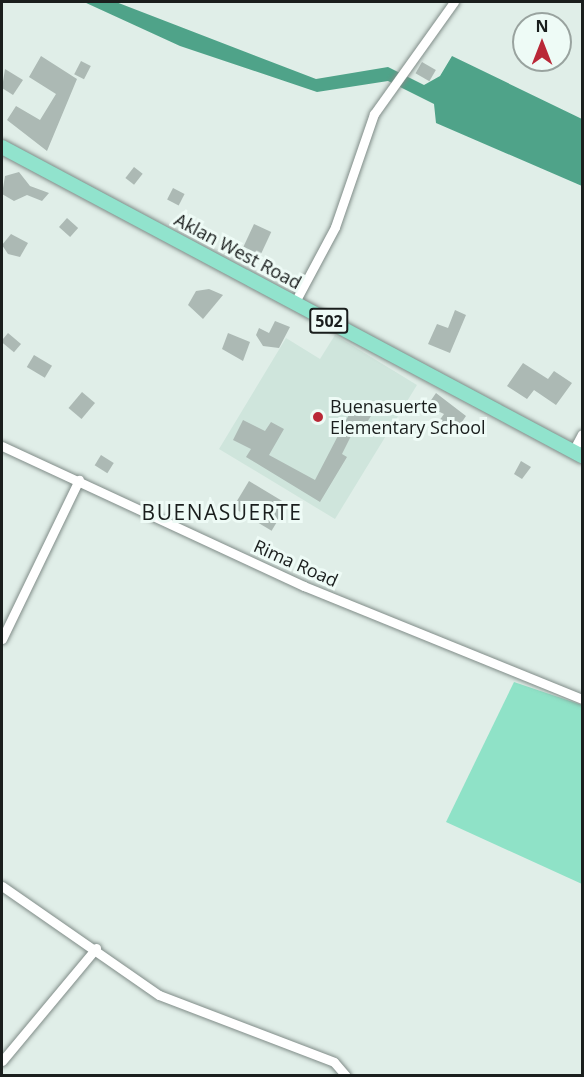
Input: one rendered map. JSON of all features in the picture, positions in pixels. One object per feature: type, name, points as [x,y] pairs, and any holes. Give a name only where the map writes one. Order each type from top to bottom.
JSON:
[{"type":"main road","name":"Aklan West Road","points":[[2,147],[578,454]]},
{"type":"street","points":[[295,302],[335,228],[374,114],[454,2]]},
{"type":"street","points":[[578,454],[582,434]]},
{"type":"street","name":"Rima Road","points":[[2,446],[80,480],[304,586],[582,699]]},
{"type":"street","points":[[2,639],[80,480]]},
{"type":"street","points":[[2,886],[96,948],[159,995],[334,1062],[346,1076]]},
{"type":"street","points":[[2,1060],[96,948]]},
{"type":"shaded area","points":[[84,2],[116,2],[316,79],[388,67],[424,85],[440,76],[452,56],[582,119],[582,186],[436,123],[434,104],[388,81],[317,92],[180,46]]},
{"type":"shaded area","name":"Buenasuerte Elementary School","points":[[335,335],[417,385],[335,519],[219,449],[286,338],[320,359]]},
{"type":"shaded area","points":[[514,682],[582,705],[582,884],[446,822]]},
{"type":"building","points":[[41,56],[77,79],[47,151],[7,120],[16,106],[40,120],[56,94],[29,77]]},
{"type":"building","points":[[81,61],[91,66],[84,79],[74,74]]},
{"type":"building","points":[[422,62],[436,70],[429,81],[416,73]]},
{"type":"building","points":[[5,69],[23,80],[13,95],[2,88]]},
{"type":"building","points":[[134,167],[143,174],[134,185],[125,178]]},
{"type":"building","points":[[19,172],[30,186],[49,193],[42,201],[27,195],[14,201],[2,194],[5,176]]},
{"type":"building","points":[[173,188],[185,194],[179,205],[167,200]]},
{"type":"building","points":[[67,218],[78,228],[70,237],[59,227]]},
{"type":"building","points":[[254,224],[271,232],[261,255],[243,247]]},
{"type":"building","points":[[11,234],[28,243],[20,257],[8,254],[2,245]]},
{"type":"building","points":[[209,289],[223,295],[203,319],[188,305],[196,291]]},
{"type":"building","points":[[455,310],[466,315],[450,353],[428,344],[437,324],[448,328]]},
{"type":"building","points":[[275,321],[290,327],[279,348],[263,346],[256,335],[259,328],[269,333]]},
{"type":"building","points":[[8,333],[21,344],[14,352],[2,342]]},
{"type":"building","points":[[228,333],[250,342],[243,361],[222,349]]},
{"type":"building","points":[[34,355],[52,366],[45,378],[27,367]]},
{"type":"building","points":[[523,363],[548,379],[554,371],[572,383],[556,405],[534,390],[527,399],[507,386]]},
{"type":"building","points":[[82,392],[95,403],[82,419],[69,408]]},
{"type":"building","points":[[436,393],[466,416],[455,432],[439,421],[444,414],[427,406]]},
{"type":"building","points":[[356,401],[374,411],[358,437],[352,434],[342,454],[347,457],[320,502],[246,457],[251,449],[233,440],[243,420],[265,431],[271,422],[284,429],[269,455],[315,480]]},
{"type":"building","points":[[101,455],[114,463],[107,473],[95,465]]},
{"type":"building","points":[[521,461],[531,467],[522,479],[514,474]]},
{"type":"building","points":[[249,481],[288,504],[272,531],[233,508]]},
{"type":"place","name":"Buenasuerte Elementary School","points":[[318,417]]},
{"type":"district","name":"BUENASUERTE","points":[[222,512]]}]
